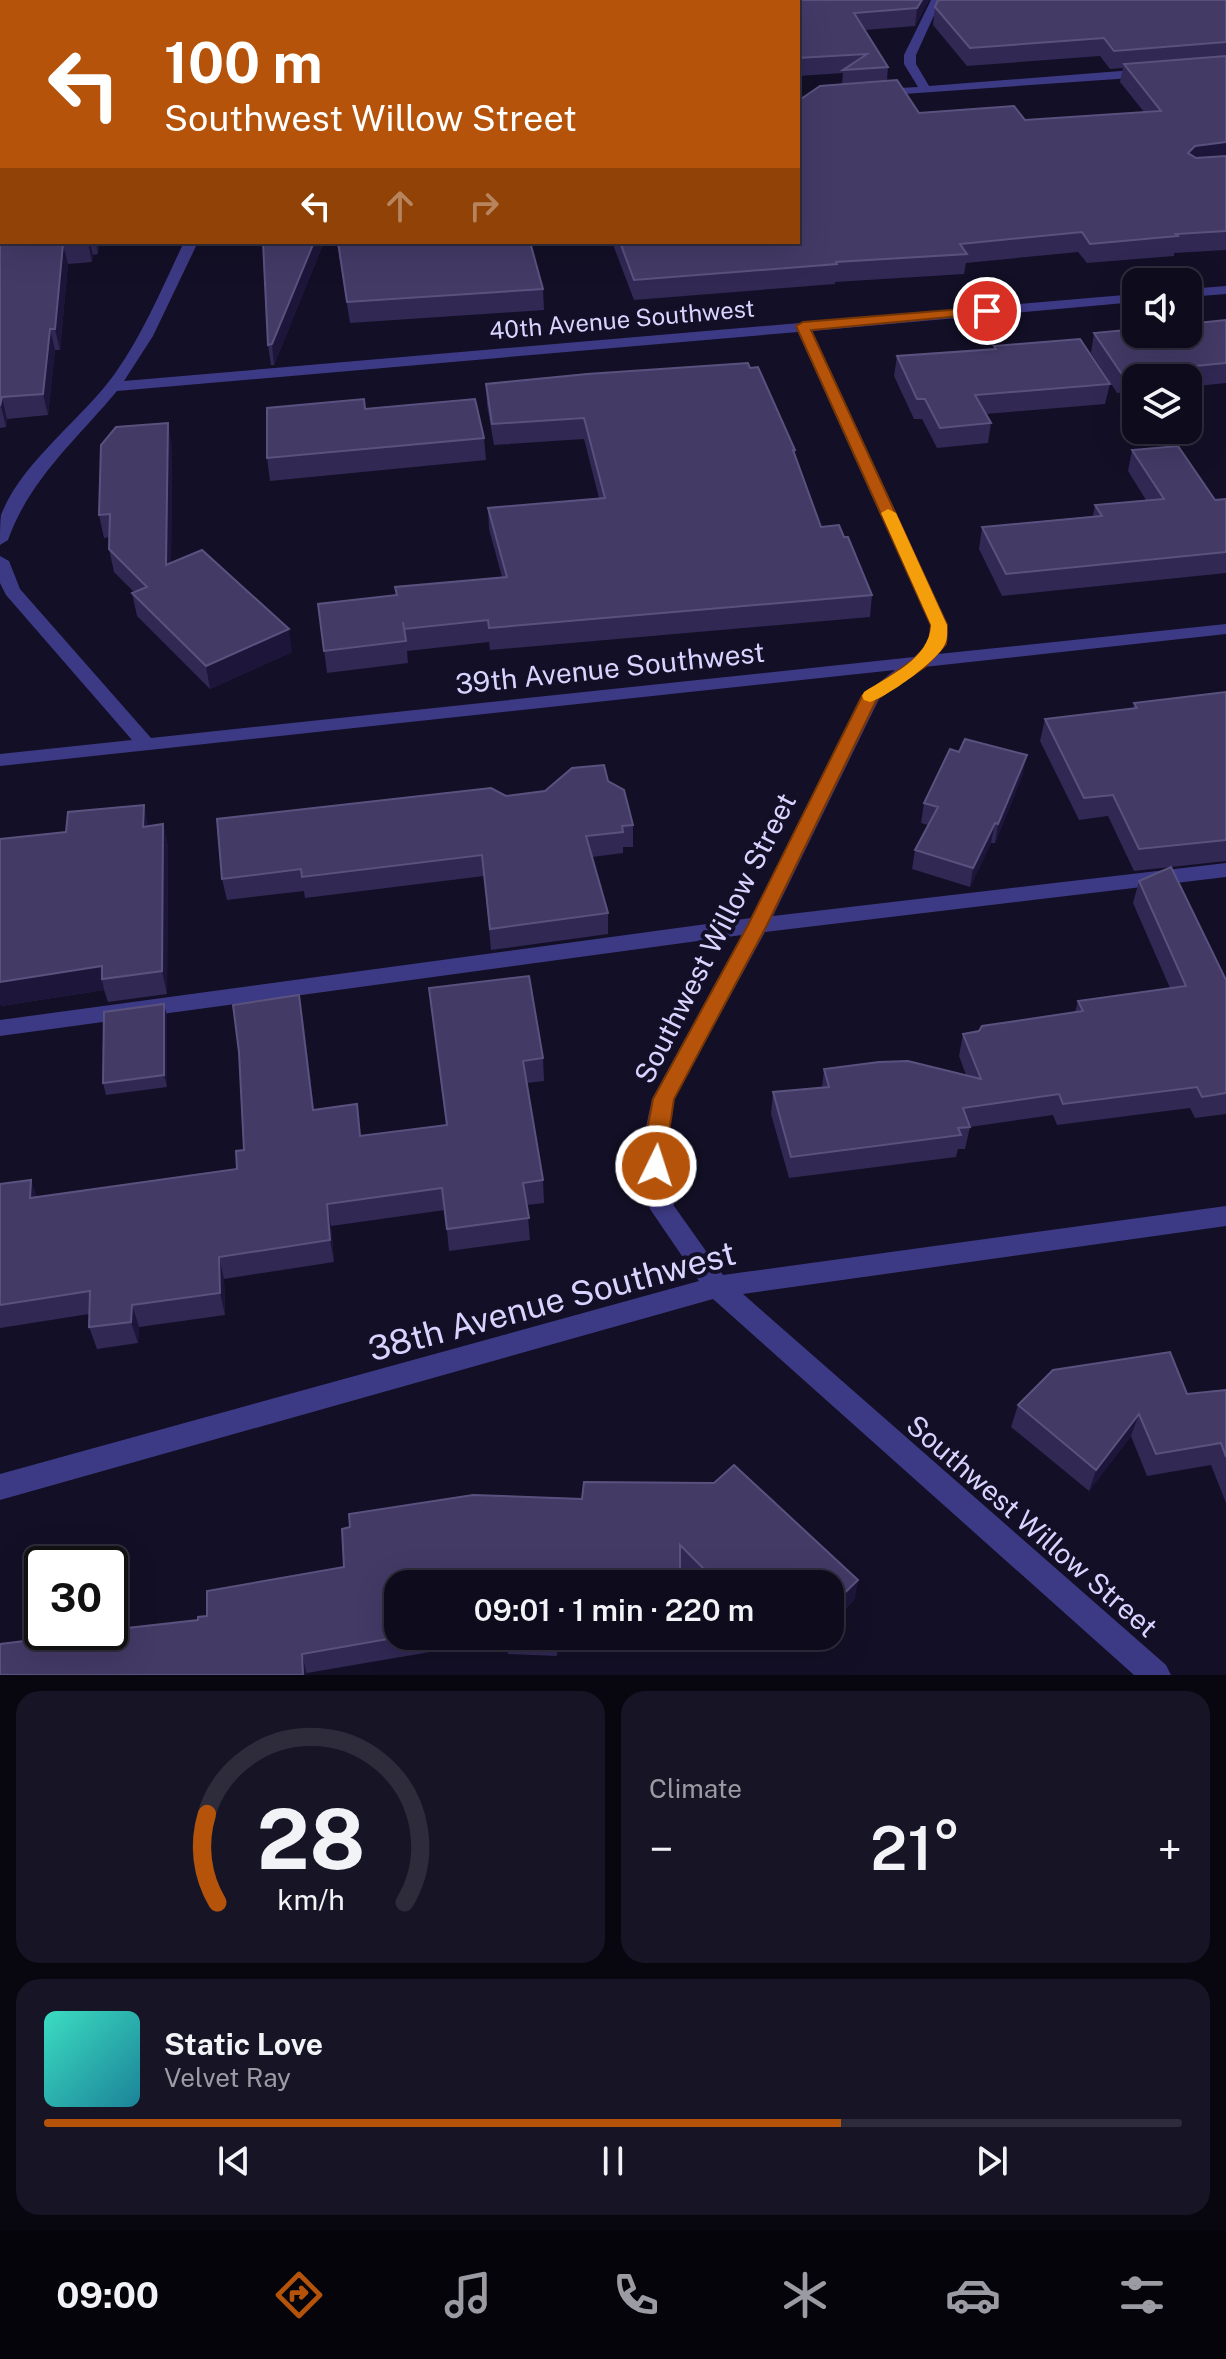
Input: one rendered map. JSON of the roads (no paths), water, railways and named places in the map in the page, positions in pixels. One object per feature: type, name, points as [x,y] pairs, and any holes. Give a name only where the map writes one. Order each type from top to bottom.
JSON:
[{"type":"street","points":[[926,90],[910,64],[910,55],[936,0]]},
{"type":"street","points":[[869,94],[1164,72]]},
{"type":"street","points":[[0,540],[17,499],[113,387],[144,341],[190,244]]},
{"type":"street","points":[[1202,292],[1226,290]]},
{"type":"street","name":"40th Avenue Southwest","points":[[113,387],[1122,299]]},
{"type":"street","name":"Southwest Willow Street","points":[[803,326],[939,625],[938,644],[919,663],[871,696],[758,925],[663,1099],[656,1136],[656,1166],[662,1209],[717,1287],[1156,1675]]},
{"type":"street","points":[[0,561],[12,591],[146,744]]},
{"type":"street","name":"39th Avenue Southwest","points":[[0,760],[1226,629]]},
{"type":"street","points":[[0,1028],[758,925],[1226,870]]},
{"type":"street","name":"38th Avenue Southwest","points":[[0,1487],[717,1287],[1226,1216]]}]
